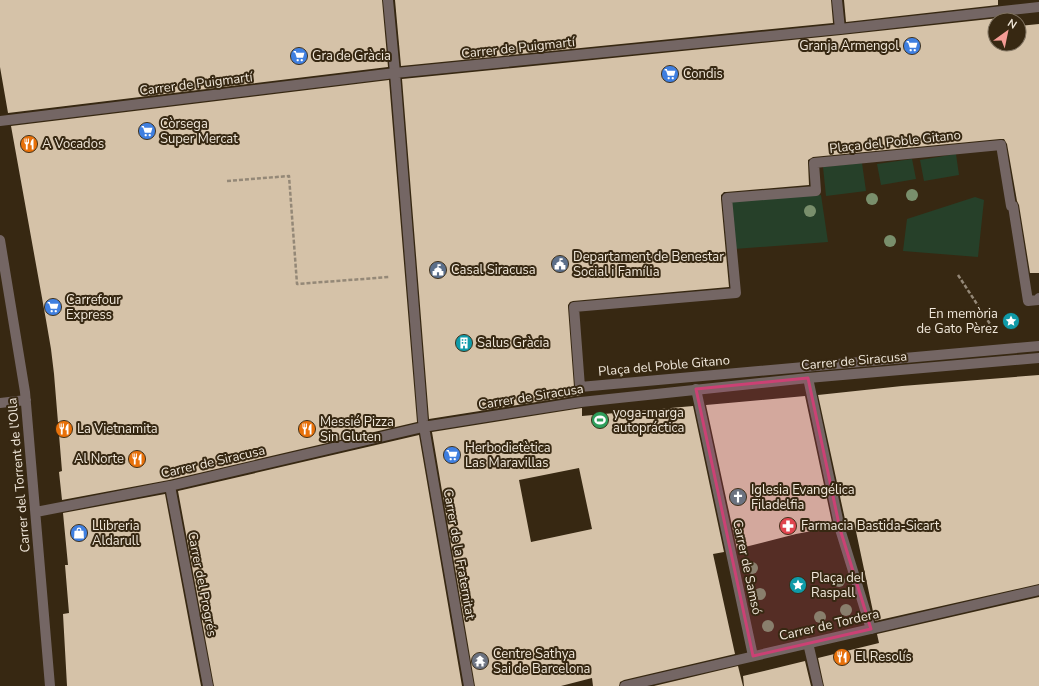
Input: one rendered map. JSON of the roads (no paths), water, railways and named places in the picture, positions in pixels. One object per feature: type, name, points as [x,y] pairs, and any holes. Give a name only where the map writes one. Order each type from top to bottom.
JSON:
[{"type":"street","name":"Carrer de la Fraternitat","points":[[388,0],[423,427],[469,686]]},
{"type":"street","points":[[837,0],[840,29]]},
{"type":"street","name":"Carrer de Puigmartí","points":[[0,121],[395,73],[840,29],[1039,7]]},
{"type":"street","name":"Plaça del Poble Gitano","points":[[1039,298],[1038,300],[1028,301],[1013,206],[1011,206],[1001,145],[814,163],[816,191],[727,198],[736,293],[574,307],[580,387],[1039,346]]},
{"type":"street","name":"Carrer del Torrent de l'Olla","points":[[0,240],[26,392],[50,686]]},
{"type":"street","name":"Carrer de Siracusa","points":[[36,512],[170,486],[423,427],[581,402],[808,378],[1039,358]]},
{"type":"street","points":[[808,378],[840,529],[871,629]]},
{"type":"street","name":"Carrer de Samsó","points":[[696,390],[753,656]]},
{"type":"street","points":[[0,403],[26,400]]},
{"type":"street","name":"Carrer del Progrés","points":[[170,486],[208,686]]},
{"type":"street","name":"Carrer de Tordera","points":[[625,686],[1039,590]]},
{"type":"street","points":[[808,643],[818,686]]},
{"type":"place","name":"Granja Armengol","points":[[912,46]]},
{"type":"place","name":"Gra de Gràcia","points":[[299,56]]},
{"type":"place","name":"Condis","points":[[670,74]]},
{"type":"place","name":"Còrsega Super Mercat","points":[[147,131]]},
{"type":"place","name":"A Vocados","points":[[29,144]]},
{"type":"place","name":"Departament de Benestar Social i Família","points":[[560,264]]},
{"type":"place","name":"Casal Siracusa","points":[[438,270]]},
{"type":"place","name":"Carrefour Express","points":[[53,307]]},
{"type":"place","name":"En memòria de Gato Pèrez","points":[[1011,321]]},
{"type":"place","name":"Salus Gràcia","points":[[464,343]]},
{"type":"place","name":"yoga-marga autopráctica","points":[[600,420]]},
{"type":"place","name":"La Vietnamita","points":[[64,429]]},
{"type":"place","name":"Messié Pizza Sin Gluten","points":[[307,429]]},
{"type":"place","name":"Herbodietètica Las Maravillas","points":[[452,455]]},
{"type":"place","name":"Al Norte","points":[[137,459]]},
{"type":"place","name":"Iglesia Evangélica Filadelfia","points":[[738,497]]},
{"type":"place","name":"Farmacia Bastida-Sicart","points":[[788,526]]},
{"type":"place","name":"Llibreria Aldarull","points":[[79,533]]},
{"type":"place","name":"Plaça del Raspall","points":[[798,585]]},
{"type":"place","name":"El Resolís","points":[[842,657]]},
{"type":"place","name":"Centre Sathya Sai de Barcelona","points":[[480,661]]}]
